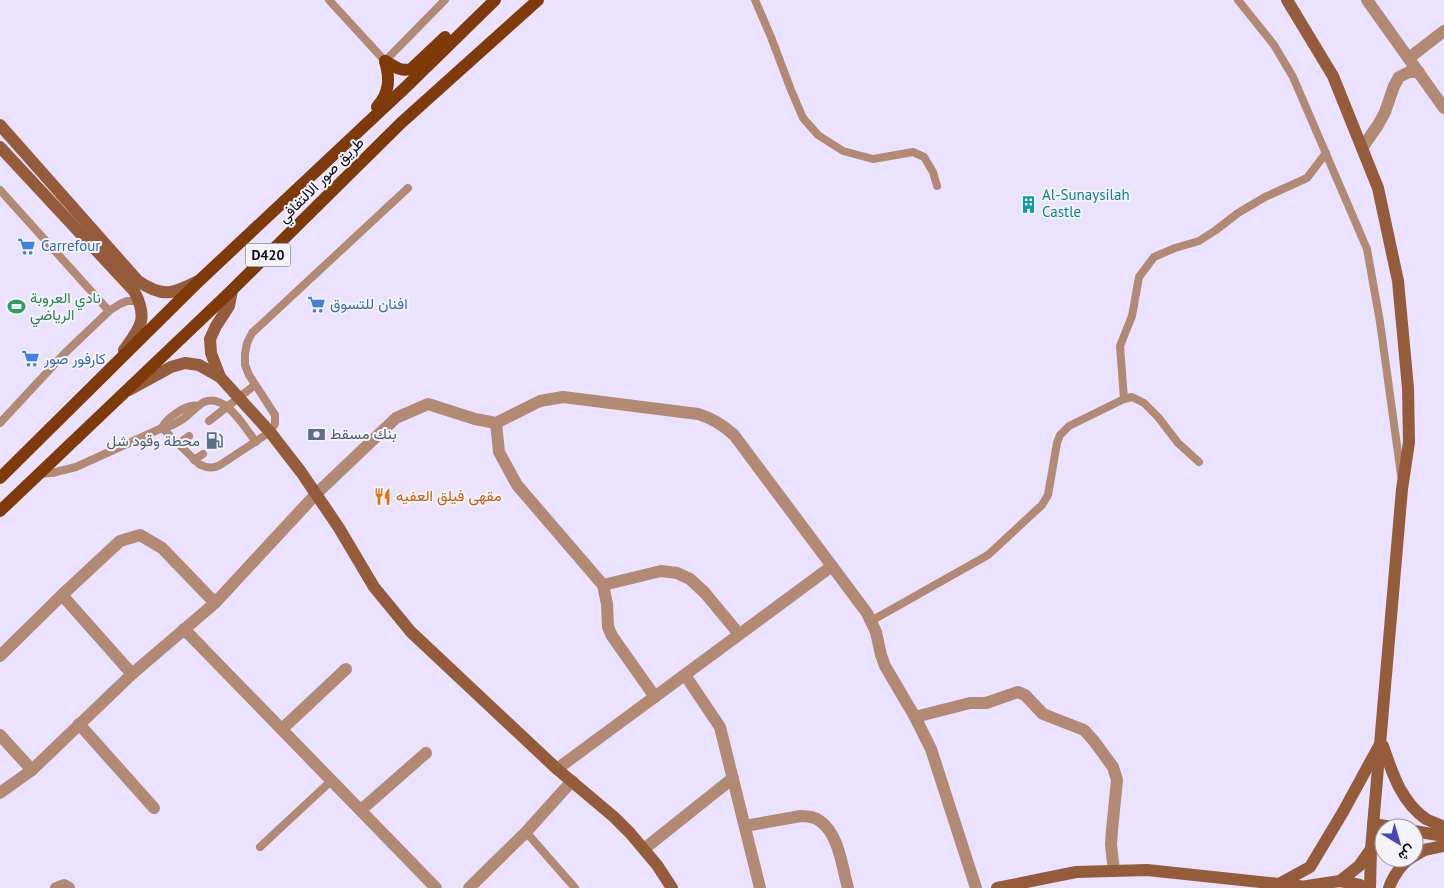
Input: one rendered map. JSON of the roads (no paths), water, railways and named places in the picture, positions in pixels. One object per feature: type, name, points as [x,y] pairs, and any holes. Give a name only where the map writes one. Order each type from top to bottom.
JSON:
[{"type":"main road","name":"طريق صور الالتفافي","points":[[0,511],[232,290],[401,124],[538,0]]},
{"type":"main road","points":[[385,61],[400,70],[411,69],[466,18],[492,4]]},
{"type":"main road","name":"طريق صور الالتفافي","points":[[0,478],[5,468],[108,373],[200,280],[492,4]]},
{"type":"main road","points":[[350,138],[382,102],[389,82],[385,61]]},
{"type":"street","points":[[1287,0],[1332,76],[1378,188],[1398,281],[1408,388],[1409,442],[1402,489],[1382,741],[1371,848],[1370,888]]},
{"type":"street","points":[[1367,0],[1444,108]]},
{"type":"street","points":[[1409,58],[1444,31]]},
{"type":"street","points":[[1362,148],[1385,112],[1388,99],[1399,77],[1409,72],[1419,72]]},
{"type":"street","points":[[0,125],[138,281],[148,288],[163,293],[184,288],[200,280]]},
{"type":"street","points":[[0,147],[134,292],[139,301],[142,318],[140,328],[108,373]]},
{"type":"street","points":[[220,377],[211,353],[210,339],[229,306],[232,290]]},
{"type":"street","points":[[128,390],[171,367],[185,363],[199,365],[220,377],[270,432],[316,494],[339,528],[374,587],[392,610],[432,653],[557,769],[614,817],[657,865],[672,888]]},
{"type":"street","points":[[0,793],[32,770],[132,674],[215,603],[316,494],[396,418],[428,404],[476,419],[496,423],[540,401],[563,397],[706,416],[721,424],[734,435],[862,605],[871,621],[876,632],[885,666],[932,748],[976,888]]},
{"type":"street","points":[[496,423],[499,452],[517,485],[603,585],[608,627],[612,636],[655,697]]},
{"type":"street","points":[[0,656],[120,541],[140,534],[162,548],[215,603]]},
{"type":"street","points":[[557,769],[832,566]]},
{"type":"street","points":[[603,585],[661,570],[690,579],[706,593],[739,634]]},
{"type":"street","points":[[62,595],[132,674]]},
{"type":"street","points":[[184,629],[436,888]]},
{"type":"street","points":[[282,729],[346,669]]},
{"type":"street","points":[[685,675],[720,727],[760,888]]},
{"type":"street","points":[[915,717],[970,703],[986,703],[1018,692],[1025,695],[1043,714],[1084,730],[1113,767],[1118,780],[1111,845],[1114,871]]},
{"type":"street","points":[[80,724],[154,808]]},
{"type":"street","points":[[0,735],[32,770]]},
{"type":"street","points":[[1382,741],[1394,776],[1406,799],[1426,818],[1444,827]]},
{"type":"street","points":[[1279,884],[1310,867],[1382,741]]},
{"type":"street","points":[[361,810],[426,753]]},
{"type":"street","points":[[644,850],[733,778]]},
{"type":"street","points":[[469,888],[526,832],[572,782]]},
{"type":"street","points":[[745,826],[801,816],[810,816],[820,820],[836,842],[848,888]]},
{"type":"street","points":[[1424,832],[1444,836]]},
{"type":"street","points":[[1424,850],[1444,846]]},
{"type":"street","points":[[997,888],[1076,872],[1147,870],[1310,887],[1340,880],[1359,866],[1371,848]]},
{"type":"street","points":[[1389,888],[1390,883],[1402,868]]},
{"type":"street","points":[[1340,880],[1366,888]]},
{"type":"street","points":[[56,888],[64,885],[69,888]]},
{"type":"lane","points":[[329,0],[385,61],[445,0]]},
{"type":"lane","points":[[755,0],[803,118],[818,135],[843,151],[872,159],[913,152],[924,157],[933,172],[937,186]]},
{"type":"lane","points":[[1238,0],[1274,45],[1293,77],[1367,249],[1380,322],[1402,489]]},
{"type":"lane","points":[[1124,398],[1120,346],[1132,316],[1139,277],[1154,257],[1199,241],[1238,213],[1265,197],[1307,178],[1326,153]]},
{"type":"lane","points":[[162,428],[194,460],[203,467],[212,468],[270,432],[275,424],[275,415],[249,375],[245,365],[247,343],[252,333],[408,188]]},
{"type":"lane","points":[[0,190],[109,311]]},
{"type":"lane","points":[[0,423],[65,353],[109,311],[127,301],[139,301]]},
{"type":"lane","points":[[209,421],[255,385]]},
{"type":"lane","points":[[871,621],[988,555],[1042,505],[1048,495],[1060,435],[1069,426],[1124,398],[1132,397],[1144,403],[1158,417],[1178,443],[1199,462]]},
{"type":"lane","points":[[40,474],[76,467],[162,428],[166,421],[188,406],[198,406],[213,400],[228,406],[256,442]]},
{"type":"lane","points":[[178,444],[189,436]]},
{"type":"lane","points":[[194,460],[203,454]]},
{"type":"lane","points":[[260,847],[332,780]]},
{"type":"lane","points":[[526,832],[575,888]]},
{"type":"place","name":"Al-Sunaysilah Castle","points":[[1028,204]]},
{"type":"place","name":"Carrefour","points":[[27,246]]},
{"type":"place","name":"افنان للتسوق","points":[[316,304]]},
{"type":"place","name":"نادي العروبة الرياضي","points":[[16,307]]},
{"type":"place","name":"كارفور صور","points":[[30,359]]},
{"type":"place","name":"بنك مسقط","points":[[316,434]]},
{"type":"place","name":"محطة وقود شل","points":[[214,441]]},
{"type":"place","name":"مقهى فيلق العفيه","points":[[382,496]]}]
